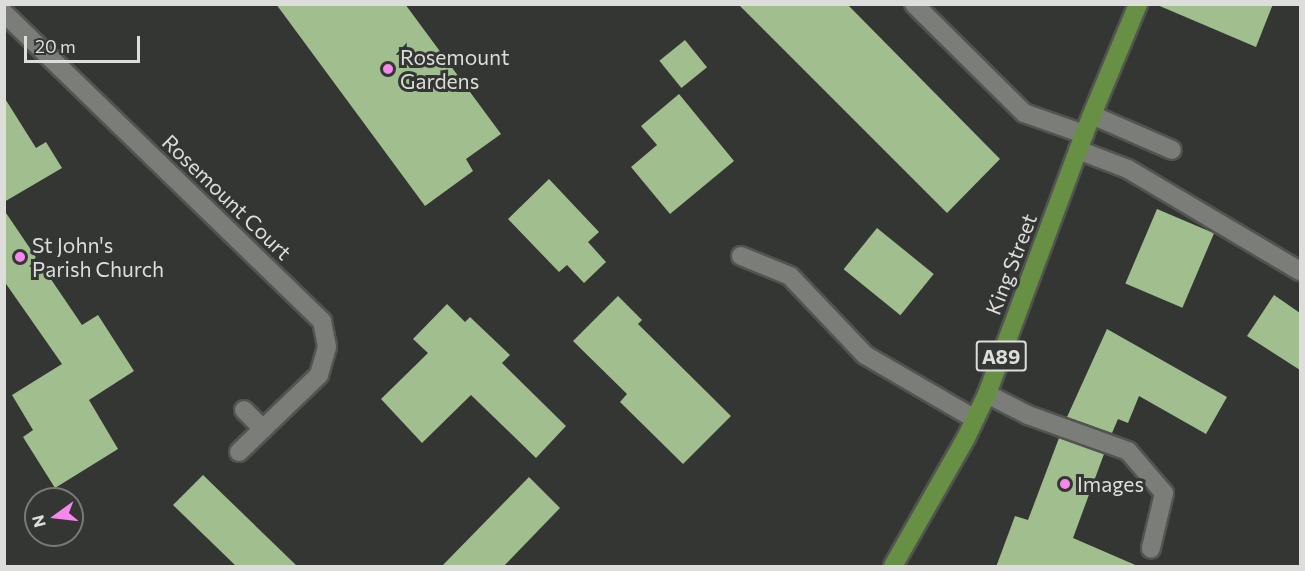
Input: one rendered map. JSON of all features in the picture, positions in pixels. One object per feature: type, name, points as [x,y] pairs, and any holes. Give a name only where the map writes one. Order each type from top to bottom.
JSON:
[{"type":"main road","name":"A89","points":[[1081,142],[1138,4]]},
{"type":"main road","name":"King Street","points":[[893,567],[987,394],[1081,142]]},
{"type":"street","points":[[914,4],[1024,113],[1081,142],[1300,271]]},
{"type":"street","name":"Rosemount Court","points":[[4,13],[322,321],[327,347],[319,375],[239,452]]},
{"type":"street","points":[[1092,115],[1172,150]]},
{"type":"street","points":[[741,256],[790,276],[865,355],[975,419]]},
{"type":"street","points":[[987,394],[1028,415],[1128,451],[1164,493],[1151,548]]},
{"type":"street","points":[[244,410],[263,429]]},
{"type":"building","name":"Rosemount Gardens","points":[[276,4],[405,4],[501,134],[466,159],[473,171],[425,206]]},
{"type":"building","points":[[738,4],[847,4],[1000,159],[947,213]]},
{"type":"building","points":[[1155,4],[1273,4],[1256,47]]},
{"type":"building","points":[[685,40],[707,67],[681,88],[659,61]]},
{"type":"building","points":[[679,94],[734,161],[670,214],[631,167],[657,145],[641,126]]},
{"type":"building","points":[[4,97],[36,148],[46,142],[62,168],[4,202]]},
{"type":"building","points":[[549,179],[599,232],[588,242],[606,262],[584,283],[567,265],[559,272],[508,219]]},
{"type":"building","points":[[1157,209],[1214,233],[1182,308],[1125,284]]},
{"type":"building","points":[[4,210],[82,325],[98,315],[134,371],[89,400],[118,449],[57,487],[54,487],[23,437],[33,430],[12,395],[62,364],[4,281]]},
{"type":"building","points":[[877,228],[934,274],[900,315],[844,269]]},
{"type":"building","points":[[1274,295],[1300,313],[1300,370],[1247,336]]},
{"type":"building","points":[[618,296],[642,320],[638,324],[731,416],[683,464],[620,402],[627,394],[573,341]]},
{"type":"building","points":[[447,304],[465,322],[470,317],[510,355],[502,363],[566,426],[536,458],[471,395],[422,443],[381,399],[428,353],[413,339]]},
{"type":"building","points":[[1107,329],[1227,397],[1206,434],[1139,396],[1128,423],[1118,419],[1112,433],[1067,417]]},
{"type":"building","points":[[1059,438],[1104,454],[1073,538],[1140,567],[996,567],[1015,516],[1028,520]]},
{"type":"building","points":[[203,475],[298,567],[237,567],[173,505]]},
{"type":"building","points":[[529,477],[560,508],[503,567],[441,567]]},
{"type":"place","name":"Rosemount Gardens","points":[[388,69]]},
{"type":"place","name":"St John's Parish Church","points":[[20,257]]},
{"type":"place","name":"Images","points":[[1065,484]]}]
